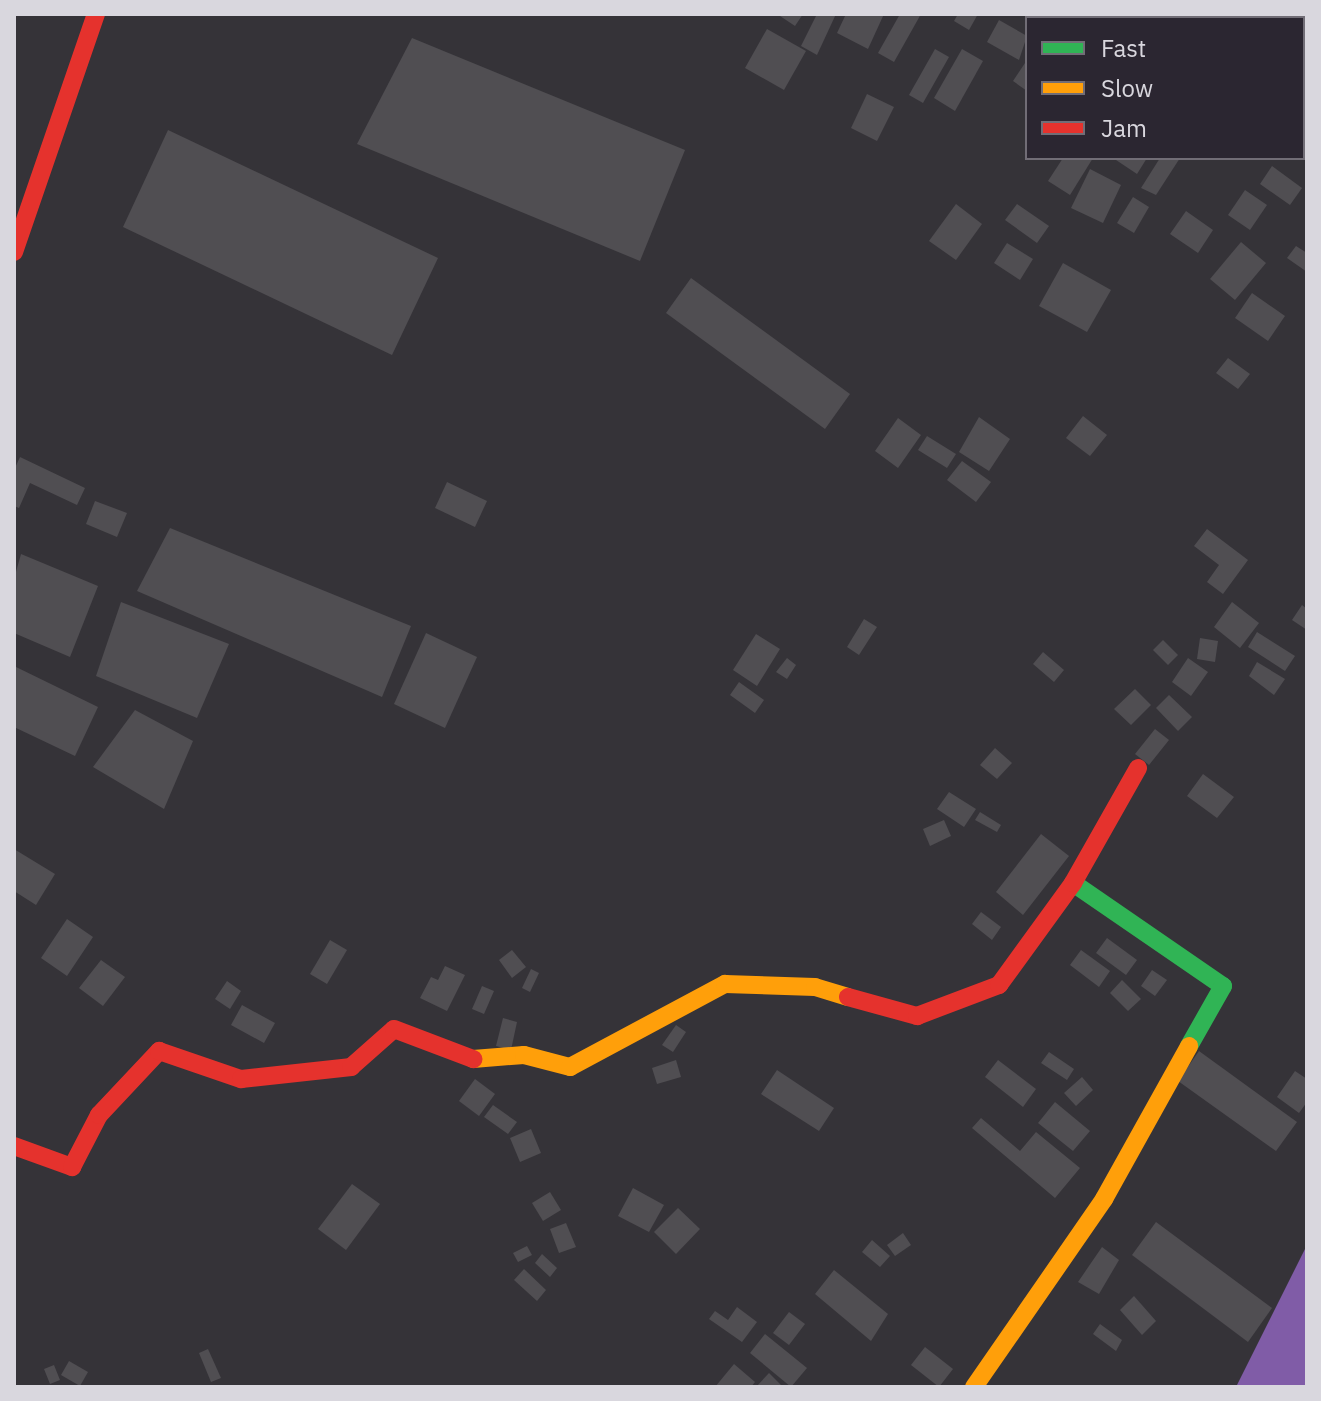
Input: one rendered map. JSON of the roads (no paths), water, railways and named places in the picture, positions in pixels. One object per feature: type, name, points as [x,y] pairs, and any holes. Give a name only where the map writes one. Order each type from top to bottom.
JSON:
[{"type":"street","points":[[14,252],[96,14]]},
{"type":"street","points":[[14,1146],[72,1167],[99,1115],[159,1051],[241,1079],[351,1067],[394,1029],[469,1059],[524,1055],[570,1067],[725,984],[815,987],[917,1016],[999,985],[1024,944],[1073,883],[1138,768]]},
{"type":"street","points":[[974,1387],[1104,1199],[1223,986],[1073,883]]}]
